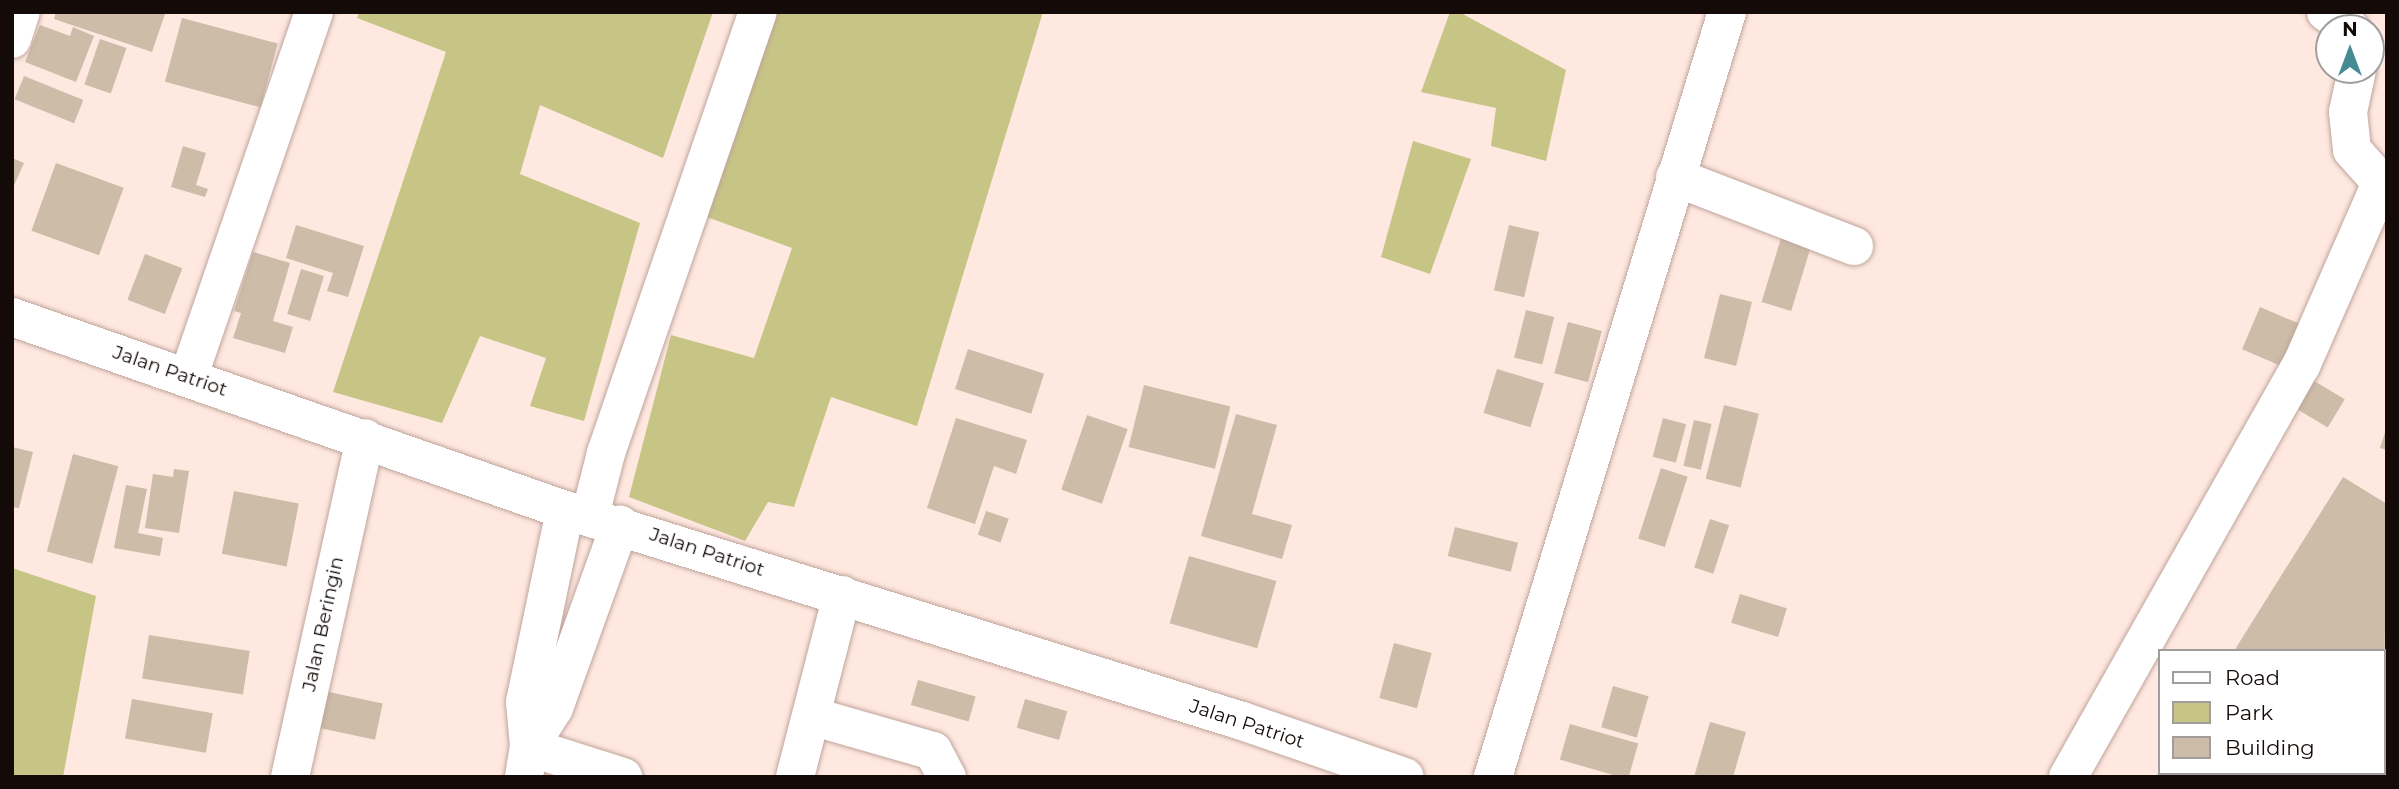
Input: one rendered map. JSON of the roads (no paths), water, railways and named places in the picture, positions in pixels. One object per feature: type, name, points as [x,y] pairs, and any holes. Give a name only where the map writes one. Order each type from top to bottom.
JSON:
[{"type":"street","points":[[12,38],[21,12]]},
{"type":"street","points":[[188,378],[314,12]]},
{"type":"street","points":[[527,762],[525,702],[591,517],[758,12]]},
{"type":"street","points":[[1493,777],[1727,12]]},
{"type":"street","points":[[2068,777],[2301,366],[2383,187],[2353,150],[2348,130],[2355,84]]},
{"type":"street","points":[[1675,177],[1854,246]]},
{"type":"street","name":"Jalan Patriot","points":[[12,317],[188,378],[361,454],[591,517],[839,606],[1405,777]]},
{"type":"street","name":"Jalan Beringin","points":[[290,777],[361,454]]},
{"type":"street","points":[[527,762],[554,708],[591,517]]},
{"type":"street","points":[[795,777],[839,606]]},
{"type":"street","points":[[811,716],[933,751],[947,777]]},
{"type":"street","points":[[527,762],[623,777]]}]
